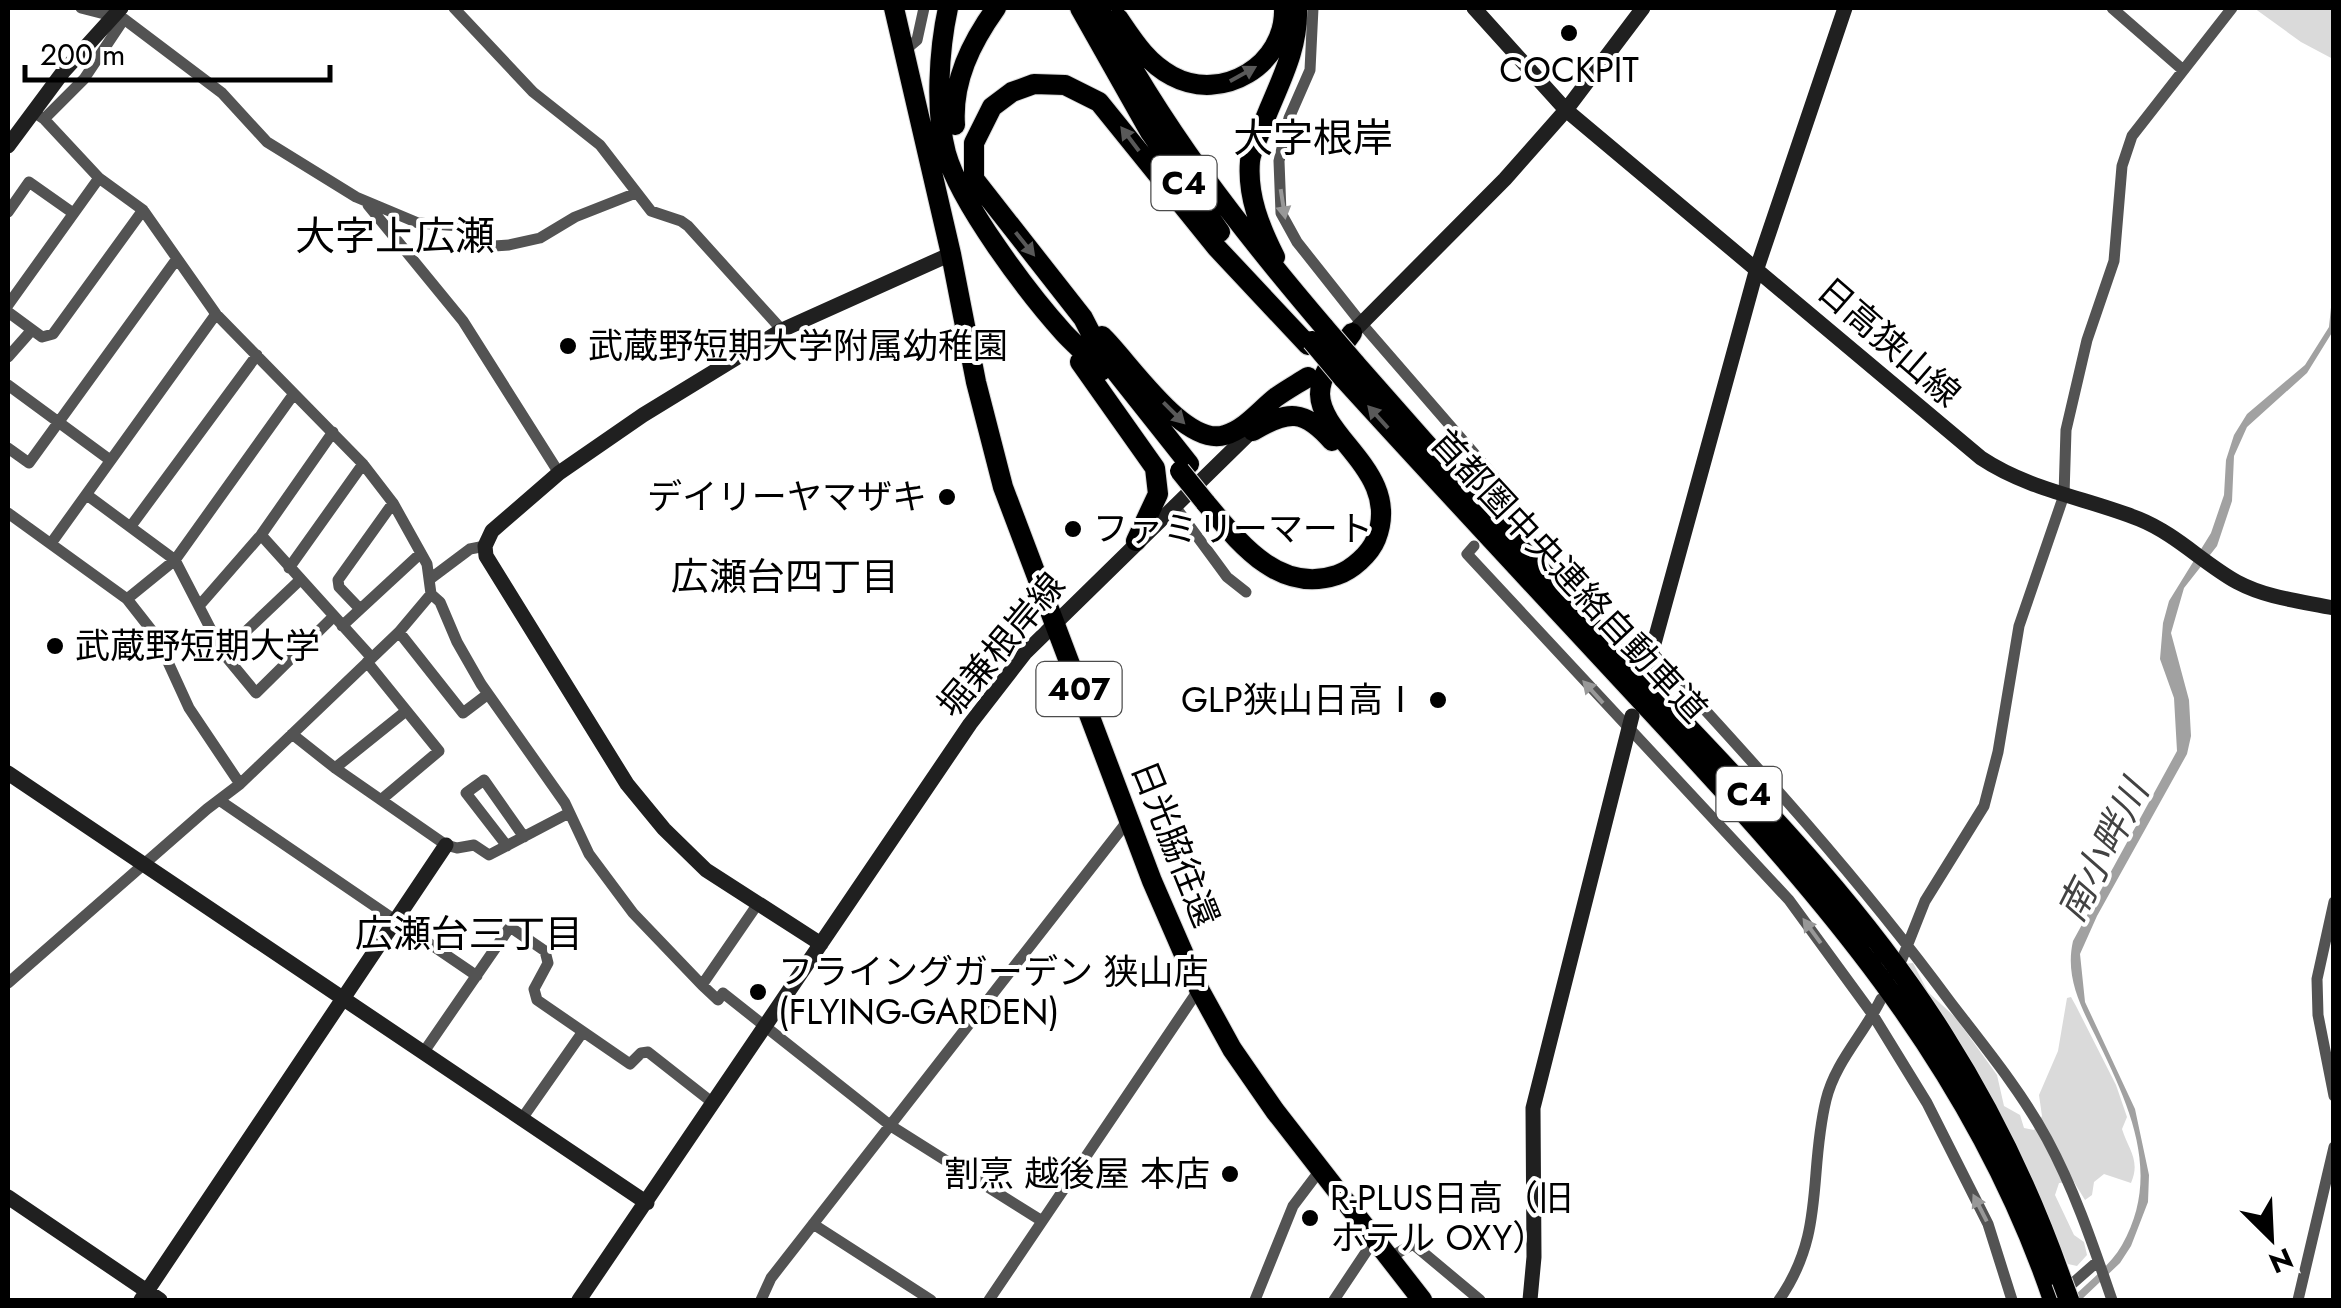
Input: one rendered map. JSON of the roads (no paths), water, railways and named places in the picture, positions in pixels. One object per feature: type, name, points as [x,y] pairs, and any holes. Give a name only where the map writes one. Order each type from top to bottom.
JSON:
[{"type":"highway","name":"日光脇往還","points":[[894,8],[952,254],[994,458],[1152,881],[1199,989],[1250,1077],[1422,1300]]},
{"type":"highway","points":[[948,8],[941,50],[946,154],[958,184],[1064,333],[1083,369],[1156,468],[1158,494],[1136,540]]},
{"type":"highway","points":[[942,108],[956,56],[970,26],[985,8]]},
{"type":"highway","points":[[996,8],[970,50],[957,94],[956,138],[960,154],[974,179],[1083,318],[1176,417],[1196,434],[1209,438],[1226,435],[1249,422],[1308,377]]},
{"type":"highway","name":"C4","points":[[1080,8],[1128,96],[1194,197],[1315,338]]},
{"type":"highway","name":"C4","points":[[1099,8],[1143,87],[1196,169],[1292,289],[1315,338]]},
{"type":"highway","points":[[1112,8],[1152,62],[1186,82],[1204,84],[1223,84],[1244,77],[1259,65],[1280,36],[1284,8]]},
{"type":"highway","points":[[1292,289],[1260,226],[1251,196],[1250,159],[1288,68],[1298,30],[1297,8]]},
{"type":"highway","points":[[974,179],[974,142],[992,107],[1012,92],[1034,84],[1065,85],[1084,92],[1110,113],[1195,222],[1315,338]]},
{"type":"highway","points":[[1083,318],[1101,353],[1185,467]]},
{"type":"highway","points":[[1064,333],[1092,359],[1185,467],[1243,547],[1283,573],[1327,578],[1346,572],[1368,552],[1375,544],[1380,526],[1374,484],[1328,416],[1320,393],[1323,378],[1357,329]]},
{"type":"highway","name":"首都圏中央連絡自動車道","points":[[1315,338],[1349,370],[1790,864],[1874,966],[1958,1094],[2058,1295]]},
{"type":"highway","points":[[1210,498],[1247,536],[1290,567],[1321,570],[1338,565],[1354,553],[1367,533],[1369,514],[1358,476],[1315,423],[1304,416],[1288,415],[1252,430]]},
{"type":"street","points":[[81,8],[120,14],[222,92],[267,142],[364,200],[418,223],[461,226],[494,246],[540,238],[574,217],[636,193]]},
{"type":"street","points":[[454,8],[533,92],[600,145],[651,210],[688,226],[782,330]]},
{"type":"street","points":[[904,51],[918,40],[924,8]]},
{"type":"street","points":[[1313,8],[1310,70],[1289,118],[1279,161],[1281,213],[1357,329],[1512,497],[1504,506]]},
{"type":"street","name":"日高狭山線","points":[[1474,8],[1566,110],[1981,458],[2013,478],[2160,529],[2232,580],[2262,594],[2334,608]]},
{"type":"street","name":"堀兼根岸線","points":[[579,1300],[970,724],[1025,652],[1474,213],[1566,110],[1643,8]]},
{"type":"street","points":[[1646,669],[1756,268],[1845,8]]},
{"type":"street","points":[[2112,8],[2183,70]]},
{"type":"street","points":[[1902,960],[1925,901],[1984,806],[1998,752],[2019,626],[2064,495],[2066,430],[2087,340],[2114,261],[2122,166],[2132,136],[2232,8]]},
{"type":"street","points":[[8,146],[120,14]]},
{"type":"street","points":[[8,983],[240,784],[399,632],[431,594],[421,554],[393,503],[363,464],[216,314],[142,210],[99,178],[38,114]]},
{"type":"street","points":[[99,178],[8,308],[31,331],[42,338],[53,334],[142,210]]},
{"type":"street","points":[[8,212],[29,182],[73,213]]},
{"type":"street","points":[[364,200],[463,321],[560,473]]},
{"type":"street","points":[[821,944],[757,905],[684,851],[627,784],[486,556],[485,546],[492,532],[560,473],[643,415],[782,330],[952,254]]},
{"type":"street","points":[[8,448],[30,463],[176,260]]},
{"type":"street","points":[[52,542],[216,314]]},
{"type":"street","points":[[8,358],[31,331]]},
{"type":"street","points":[[131,526],[257,356]]},
{"type":"street","points":[[8,385],[110,460]]},
{"type":"street","points":[[127,599],[175,560],[293,395]]},
{"type":"street","points":[[199,606],[261,534],[332,432]]},
{"type":"street","points":[[289,568],[363,464]]},
{"type":"street","points":[[87,494],[175,560],[223,653],[256,693],[421,554]]},
{"type":"street","points":[[360,609],[338,587],[338,580],[393,503]]},
{"type":"street","points":[[1174,505],[1227,577],[1246,592]]},
{"type":"street","points":[[8,513],[127,599],[156,636],[190,708],[240,784]]},
{"type":"street","points":[[261,534],[369,660],[439,751],[382,799]]},
{"type":"street","points":[[430,579],[470,548],[485,546]]},
{"type":"street","points":[[1474,546],[1467,554],[1630,724],[1790,900],[1873,1015],[1927,1103],[1988,1224],[2012,1300]]},
{"type":"street","points":[[223,653],[300,580]]},
{"type":"street","points":[[431,594],[440,602],[457,642],[488,694],[569,813],[588,854],[633,914],[702,985],[718,1000],[723,992],[890,1126],[1042,1221]]},
{"type":"street","points":[[399,632],[463,713],[488,694]]},
{"type":"street","points":[[1651,651],[1840,859],[1908,945],[2044,1135],[2086,1222],[2112,1300]]},
{"type":"street","points":[[335,768],[406,711]]},
{"type":"street","points":[[1530,1300],[1534,1257],[1533,1108],[1630,724]]},
{"type":"street","points":[[292,734],[446,845],[457,848],[474,844],[489,855],[569,813]]},
{"type":"street","points":[[8,773],[647,1203]]},
{"type":"street","points":[[507,846],[466,793],[484,780],[524,837]]},
{"type":"street","points":[[220,800],[477,976]]},
{"type":"street","points":[[761,1300],[771,1278],[1130,818]]},
{"type":"street","points":[[8,1197],[149,1298],[446,845]]},
{"type":"street","points":[[2334,902],[2329,951],[2317,979],[2318,1014],[2334,1096]]},
{"type":"street","points":[[702,985],[757,905]]},
{"type":"street","points":[[424,1053],[510,927],[544,950],[548,962],[534,989],[537,1000],[630,1064],[641,1053],[648,1052],[713,1103]]},
{"type":"street","points":[[989,1300],[1199,989]]},
{"type":"street","points":[[1779,1300],[1798,1270],[1810,1235],[1826,1100],[1838,1066],[1881,999]]},
{"type":"street","points":[[522,1120],[582,1033]]},
{"type":"street","points":[[2298,1300],[2334,1148]]},
{"type":"street","points":[[1255,1300],[1293,1206],[1321,1169]]},
{"type":"street","points":[[813,1224],[931,1300]]},
{"type":"street","points":[[1334,1300],[1374,1240]]},
{"type":"street","points":[[1389,1258],[1414,1244],[1480,1300]]},
{"type":"street","points":[[2058,1295],[2098,1261]]},
{"type":"place","name":"COCKPIT","points":[[1569,33]]},
{"type":"place","name":"武蔵野短期大学附属幼稚園","points":[[568,346]]},
{"type":"place","name":"デイリーヤマザキ","points":[[947,497]]},
{"type":"place","name":"ファミリーマート","points":[[1073,529]]},
{"type":"place","name":"武蔵野短期大学","points":[[55,646]]},
{"type":"place","name":"GLP狭山日高Ⅰ","points":[[1438,700]]},
{"type":"place","name":"フライングガーデン 狭山店 (FLYING-GARDEN)","points":[[758,992]]},
{"type":"place","name":"割烹 越後屋 本店","points":[[1230,1174]]},
{"type":"place","name":"R-PLUS日高（旧 ホテル OXY）","points":[[1310,1218]]},
{"type":"district","name":"大字根岸","points":[[1313,138]]},
{"type":"district","name":"大字上広瀬","points":[[395,236]]},
{"type":"district","name":"広瀬台四丁目","points":[[785,577]]},
{"type":"district","name":"広瀬台三丁目","points":[[469,934]]},
{"type":"water label","name":"南小畔川","points":[[2103,851]]}]
